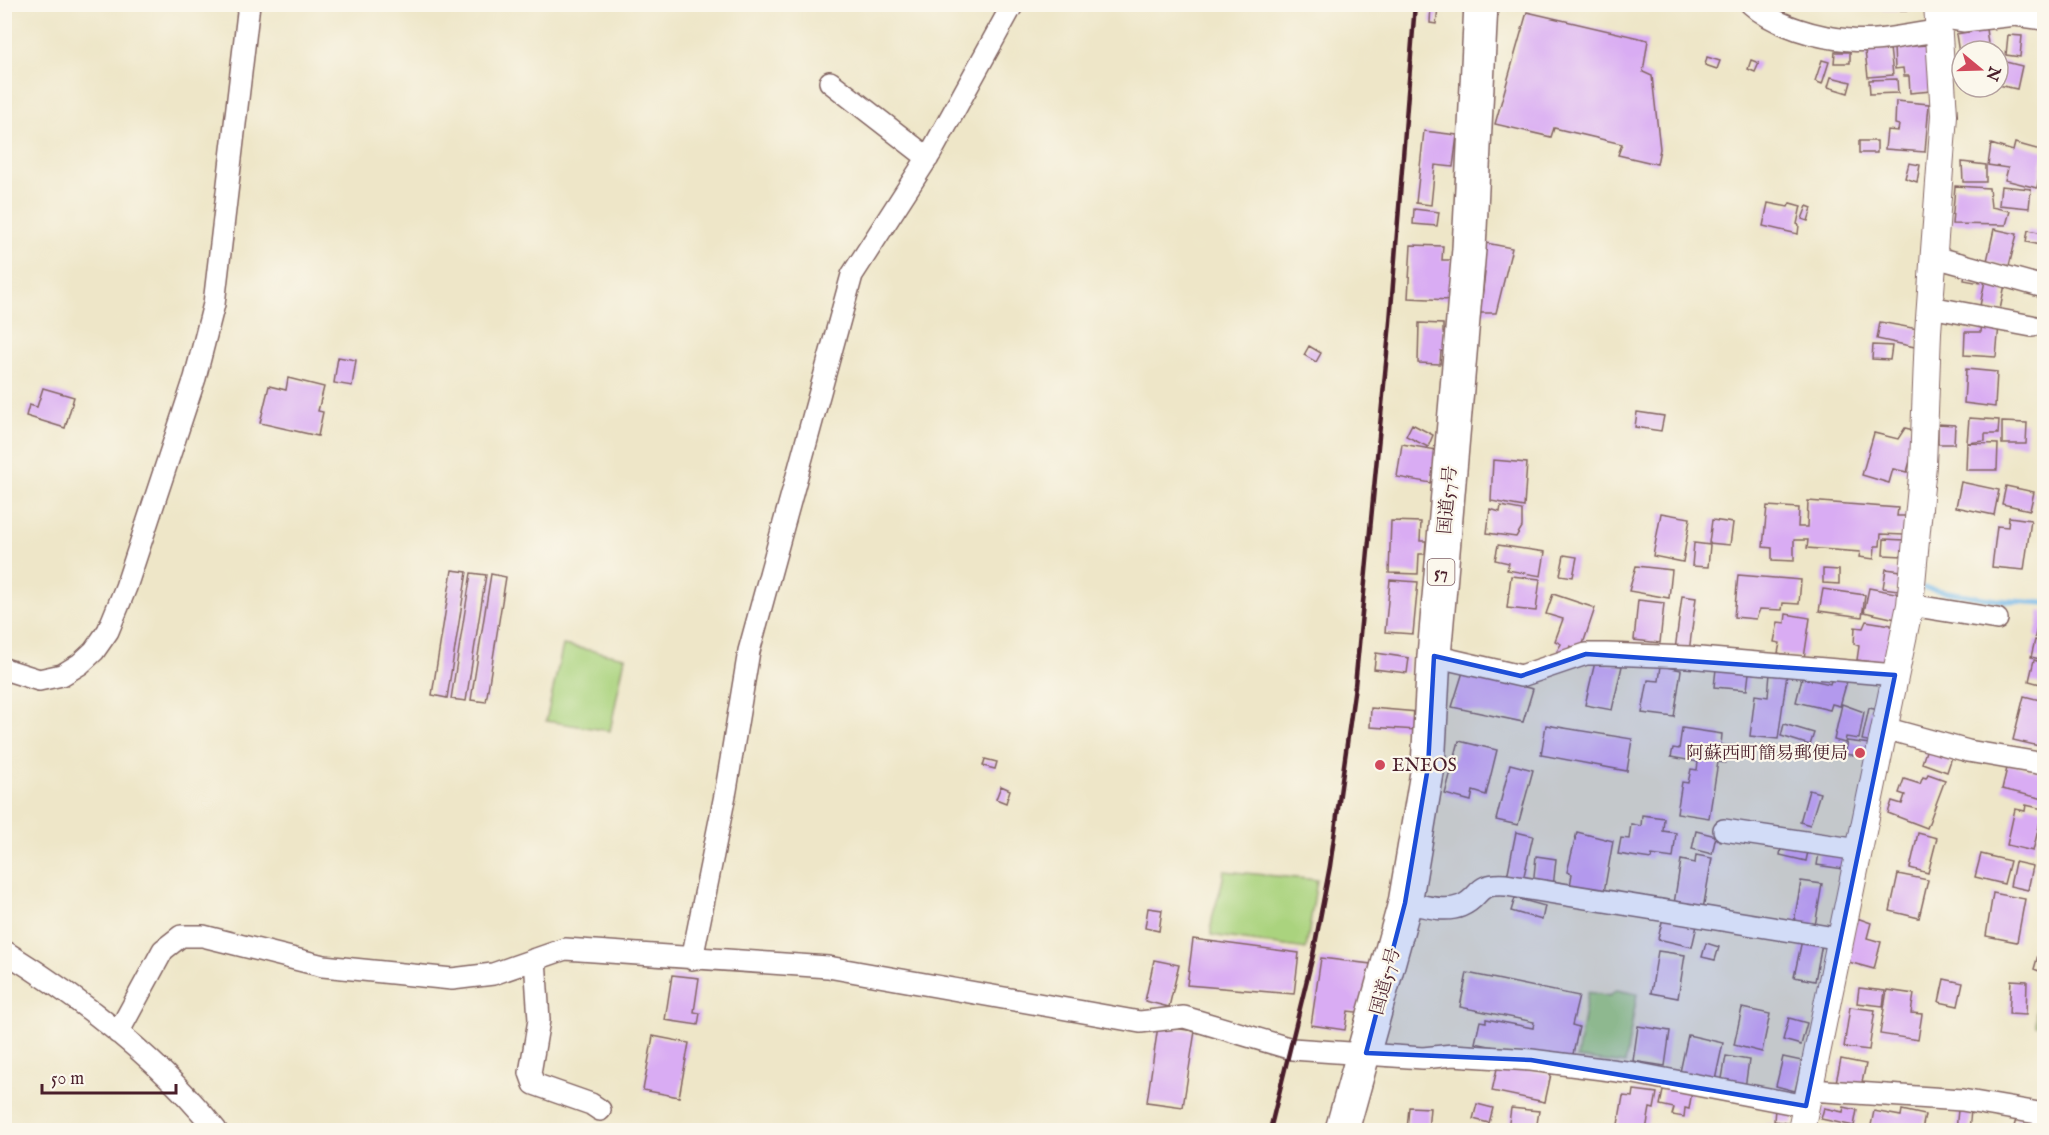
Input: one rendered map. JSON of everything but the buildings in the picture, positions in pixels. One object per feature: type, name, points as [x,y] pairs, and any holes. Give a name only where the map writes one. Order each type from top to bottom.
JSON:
[{"type":"highway","name":"国道57号","points":[[1342,1131],[1366,1053],[1406,903],[1428,767],[1434,656],[1469,249],[1481,4]]},
{"type":"street","points":[[4,669],[39,680],[62,675],[80,664],[94,651],[108,631],[126,587],[195,378],[214,304],[249,4]]},
{"type":"street","points":[[692,959],[726,790],[749,651],[852,275],[928,158],[1013,4]]},
{"type":"street","points":[[1751,4],[1774,20],[1810,32],[1851,41],[1937,18],[1963,21],[2014,15],[2044,19]]},
{"type":"street","points":[[1801,1131],[1910,605],[1923,465],[1930,307],[1944,114],[1937,18]]},
{"type":"street","points":[[830,82],[928,158]]},
{"type":"street","points":[[1935,257],[2044,287]]},
{"type":"street","points":[[1930,307],[2032,326]]},
{"type":"street","points":[[1910,605],[1997,619]]},
{"type":"street","points":[[1434,656],[1521,676],[1586,654],[1688,657],[1895,675]]},
{"type":"street","points":[[1884,728],[1941,741],[1968,751],[2044,764]]},
{"type":"street","points":[[1724,830],[1859,850]]},
{"type":"street","points":[[1406,903],[1449,909],[1464,905],[1483,887],[1491,884],[1506,885],[1841,939]]},
{"type":"street","points":[[118,1033],[163,950],[181,936],[203,936],[323,966],[452,979],[493,974],[565,949],[828,967],[1140,1022],[1184,1017],[1292,1049],[1423,1058],[1453,1055],[1531,1060],[1808,1098],[1962,1100],[2044,1114]]},
{"type":"street","points":[[4,951],[118,1033],[197,1107],[216,1131]]},
{"type":"street","points":[[535,959],[539,1020],[530,1073],[534,1084],[591,1104],[600,1110]]},
{"type":"highlighted area","points":[[1586,654],[1895,675],[1806,1106],[1531,1060],[1366,1053],[1405,903],[1428,767],[1434,656],[1521,676]]},
{"type":"green space","points":[[563,645],[625,657],[610,731],[546,721]]},
{"type":"green space","points":[[1224,871],[1317,880],[1306,949],[1211,935],[1212,919]]},
{"type":"green space","points":[[2044,988],[2044,1026],[2035,1025],[2038,990]]},
{"type":"green space","points":[[1616,990],[1637,994],[1625,1064],[1577,1058],[1588,992],[1610,996]]},
{"type":"waterway","points":[[1924,588],[1996,600],[2044,603]]},
{"type":"railway","points":[[1270,1130],[1313,955],[1330,866],[1355,686],[1390,322],[1415,4]]},
{"type":"place","name":"阿蘇西町簡易郵便局","points":[[1860,753]]},
{"type":"place","name":"ENEOS","points":[[1380,765]]}]
